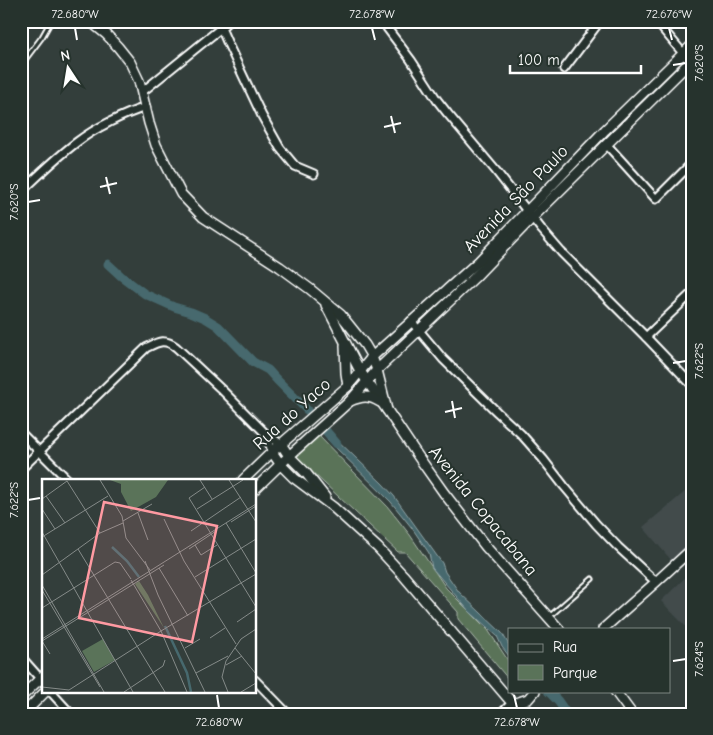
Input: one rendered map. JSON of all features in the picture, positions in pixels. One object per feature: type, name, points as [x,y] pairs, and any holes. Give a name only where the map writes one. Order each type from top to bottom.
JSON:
[{"type":"main road","points":[[503,714],[513,704],[522,714]]},
{"type":"street","name":"Avenida Copacabana","points":[[90,21],[106,34],[130,62],[139,81],[156,145],[181,194],[203,217],[288,273],[341,315],[365,344],[372,357],[386,407]]},
{"type":"street","points":[[142,92],[228,21]]},
{"type":"street","points":[[564,69],[600,21]]},
{"type":"street","points":[[656,21],[682,54],[691,62]]},
{"type":"street","points":[[221,28],[262,116],[280,148],[296,166],[314,174]]},
{"type":"street","points":[[387,28],[442,107],[561,252],[692,385]]},
{"type":"street","name":"Avenida São Paulo","points":[[367,380],[419,330],[530,215],[605,130],[692,44]]},
{"type":"street","name":"Avenida São Paulo","points":[[530,215],[610,142],[691,62]]},
{"type":"street","points":[[21,192],[77,142],[121,117],[146,107]]},
{"type":"street","points":[[605,130],[610,142],[656,198],[692,163]]},
{"type":"street","name":"Avenida São Paulo","points":[[360,371],[372,357],[411,321],[471,275]]},
{"type":"street","points":[[646,337],[692,293]]},
{"type":"street","name":"Avenida Copacabana","points":[[325,303],[360,371],[444,493],[486,546],[558,628]]},
{"type":"street","points":[[411,321],[443,359],[521,434],[596,524],[656,582]]},
{"type":"street","points":[[361,340],[372,344],[387,344]]},
{"type":"street","points":[[21,469],[146,348],[164,341],[176,347],[267,435],[281,444],[333,507]]},
{"type":"street","points":[[344,342],[348,386]]},
{"type":"street","name":"Rua do Yaco","points":[[244,479],[348,386],[360,371]]},
{"type":"street","name":"Rua do Yaco","points":[[256,488],[350,401],[367,380]]},
{"type":"street","points":[[350,401],[370,396],[386,407]]},
{"type":"street","points":[[21,434],[67,479]]},
{"type":"street","points":[[267,435],[272,452],[280,465],[333,507],[378,548],[513,704],[528,699]]},
{"type":"street","points":[[604,628],[692,549]]},
{"type":"street","points":[[21,657],[42,678]]},
{"type":"street","points":[[21,697],[42,680]]},
{"type":"street","points":[[256,681],[288,714]]},
{"type":"street","points":[[23,714],[45,692]]},
{"type":"street","points":[[51,692],[71,714]]},
{"type":"street","points":[[522,714],[528,699],[534,692]]},
{"type":"street","points":[[616,692],[632,714]]},
{"type":"lane","points":[[21,65],[52,21]]},
{"type":"lane","points":[[549,617],[592,579]]},
{"type":"shaded area","points":[[692,486],[692,542],[672,561],[643,527]]},
{"type":"shaded area","points":[[692,571],[692,633],[661,601]]},
{"type":"green space","points":[[317,434],[387,506],[410,535],[446,588],[488,630],[508,660],[508,679],[458,619],[458,612],[405,552],[398,552],[295,456]]},
{"type":"water","points":[[332,435],[394,496],[442,563],[445,572],[459,592],[502,633],[508,643],[508,655],[497,636],[469,611],[432,568],[429,553],[391,502],[327,439]]},
{"type":"waterway","points":[[108,264],[145,294],[205,318],[218,326],[253,362],[268,370],[307,410]]},
{"type":"waterway","points":[[326,431],[337,444]]},
{"type":"waterway","points":[[549,692],[567,714]]}]
